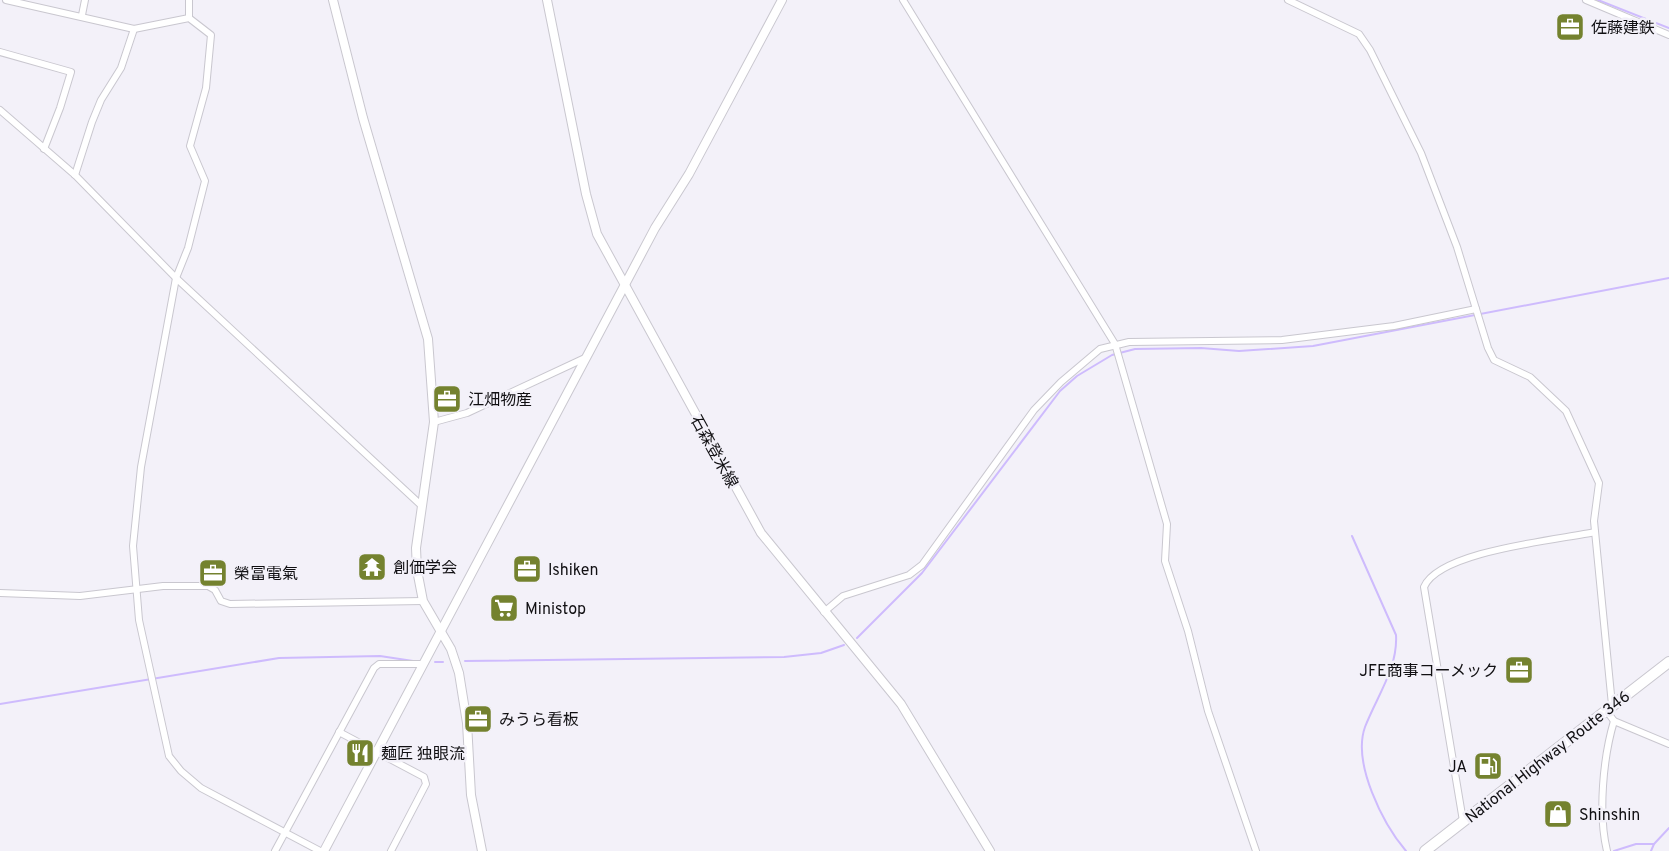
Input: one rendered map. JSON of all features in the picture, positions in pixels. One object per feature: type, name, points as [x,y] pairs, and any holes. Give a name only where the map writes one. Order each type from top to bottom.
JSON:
[{"type":"highway","name":"National Highway Route 346","points":[[1425,851],[1669,662]]},
{"type":"street","points":[[6,0],[82,15],[134,29],[189,18],[211,35],[206,88],[190,146],[205,181],[197,219],[177,278],[141,467],[133,546],[140,620],[169,756],[181,771],[201,788],[322,851],[378,752],[625,283],[655,228],[689,174],[782,0]]},
{"type":"street","points":[[82,15],[85,0]]},
{"type":"street","points":[[189,0],[189,18]]},
{"type":"street","points":[[333,0],[363,118],[428,339],[434,422],[416,558],[423,601],[456,659],[466,705],[471,795],[482,851]]},
{"type":"street","name":"石森登米線","points":[[547,0],[591,215],[597,234],[761,533],[901,704],[990,851]]},
{"type":"street","points":[[903,0],[1116,347],[1167,524],[1165,561],[1188,631],[1208,711],[1256,851]]},
{"type":"street","points":[[1288,0],[1359,34],[1371,50],[1421,153],[1457,247],[1494,360],[1530,377],[1566,411],[1599,483],[1595,532],[1609,707],[1614,721],[1605,762],[1604,803],[1607,851]]},
{"type":"street","points":[[1586,0],[1669,35]]},
{"type":"street","points":[[75,175],[92,122],[101,100],[121,68],[134,29]]},
{"type":"street","points":[[0,52],[71,72],[44,149]]},
{"type":"street","points":[[0,110],[75,175],[177,278],[422,506]]},
{"type":"street","points":[[824,612],[843,596],[909,574],[922,565],[1034,410],[1086,359],[1100,349],[1217,339],[1282,340],[1394,326],[1476,310]]},
{"type":"street","points":[[434,422],[467,413],[586,357]]},
{"type":"street","points":[[1463,821],[1424,588],[1428,579],[1440,568],[1490,551],[1595,532]]},
{"type":"street","points":[[0,593],[80,596],[137,589],[208,585],[215,590],[221,601],[230,604],[423,601]]},
{"type":"street","points":[[275,851],[374,668],[379,664],[423,664]]},
{"type":"street","points":[[1614,721],[1669,744]]},
{"type":"street","points":[[339,732],[424,777],[426,784],[391,851]]},
{"type":"waterway","points":[[1598,0],[1669,28]]},
{"type":"waterway","points":[[857,638],[922,573],[1060,391],[1077,376],[1112,355],[1135,349],[1201,348],[1239,351],[1313,346],[1669,278]]},
{"type":"waterway","points":[[1352,536],[1396,635],[1394,659],[1365,727],[1362,742],[1363,758],[1366,775],[1379,809],[1406,851]]},
{"type":"waterway","points":[[465,661],[784,657],[821,653],[844,645]]},
{"type":"waterway","points":[[0,704],[279,658],[380,656],[413,661]]},
{"type":"waterway","points":[[435,662],[443,662]]},
{"type":"waterway","points":[[1651,851],[1654,844],[1669,828]]},
{"type":"waterway","points":[[1614,851],[1636,844],[1654,844]]},
{"type":"place","name":"佐藤建鉄","points":[[1570,27]]},
{"type":"place","name":"江畑物産","points":[[447,399]]},
{"type":"place","name":"創価学会","points":[[372,567]]},
{"type":"place","name":"Ishiken","points":[[527,569]]},
{"type":"place","name":"榮冨電氣","points":[[213,573]]},
{"type":"place","name":"Ministop","points":[[504,608]]},
{"type":"place","name":"JFE商事コーメック","points":[[1519,670]]},
{"type":"place","name":"みうら看板","points":[[478,719]]},
{"type":"place","name":"麺匠 独眼流","points":[[360,753]]},
{"type":"place","name":"JA","points":[[1488,766]]},
{"type":"place","name":"Shinshin","points":[[1558,814]]}]
